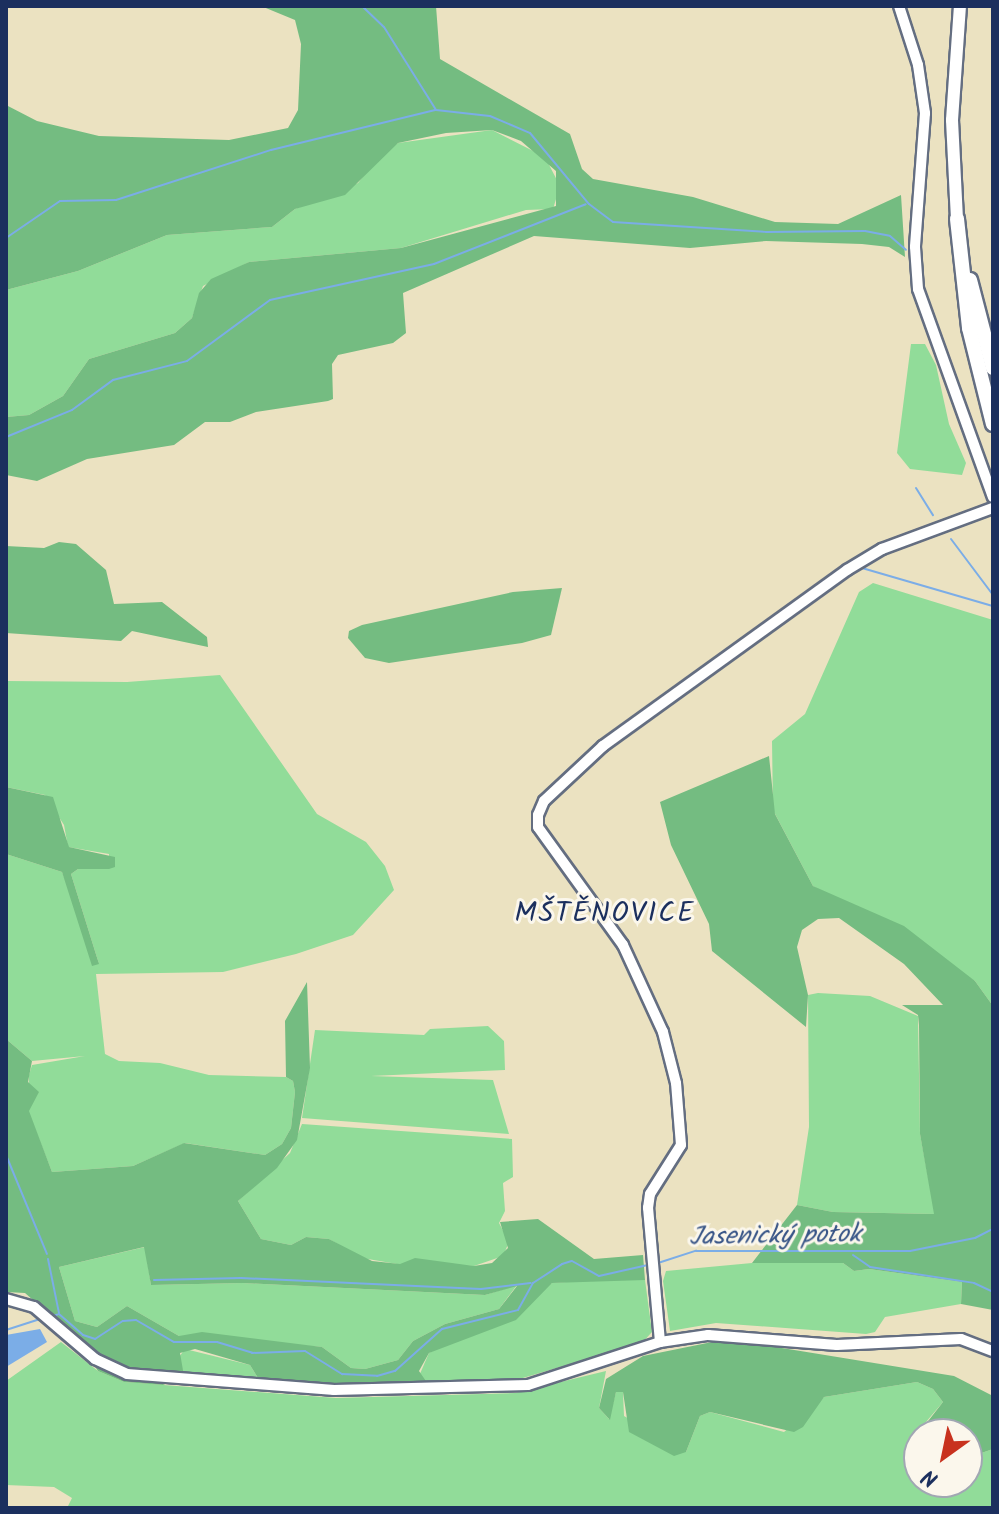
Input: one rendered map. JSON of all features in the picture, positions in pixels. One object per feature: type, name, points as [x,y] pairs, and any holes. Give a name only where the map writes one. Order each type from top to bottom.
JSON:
[{"type":"highway","points":[[957,219],[993,368]]},
{"type":"highway","points":[[957,219],[969,328],[993,424]]},
{"type":"main road","points":[[957,219],[952,120],[960,6]]},
{"type":"street","points":[[899,6],[924,93],[925,150],[915,247],[918,289],[993,497]]},
{"type":"street","points":[[660,1342],[650,1255],[650,1194],[681,1145],[676,1083],[663,1032],[623,945],[538,827],[538,815],[544,801],[614,738],[847,570],[882,549],[993,508]]},
{"type":"street","points":[[6,1299],[40,1311],[95,1359],[127,1374],[334,1390],[528,1385],[660,1342],[738,1334],[837,1345],[961,1339],[993,1351]]},
{"type":"green space","points":[[261,6],[436,6],[440,59],[570,134],[582,169],[593,179],[693,197],[775,222],[838,224],[901,195],[905,257],[889,247],[862,244],[766,241],[690,248],[534,236],[403,293],[406,333],[393,343],[338,355],[332,364],[333,399],[256,412],[230,422],[205,422],[174,445],[87,459],[37,481],[6,475],[6,417],[29,415],[63,396],[89,359],[175,333],[192,318],[199,293],[211,279],[249,262],[401,248],[556,206],[556,171],[521,141],[492,130],[446,133],[398,143],[345,195],[295,209],[272,227],[167,235],[78,271],[6,290],[6,105],[37,121],[99,136],[229,140],[288,128],[298,110],[301,44],[295,20]]},
{"type":"green space","points":[[492,130],[545,157],[560,186],[553,209],[526,210],[401,248],[249,262],[203,286],[192,318],[175,333],[89,359],[63,396],[29,415],[6,417],[6,290],[78,271],[167,235],[272,227],[295,209],[358,183],[380,155],[398,143]]},
{"type":"green space","points":[[911,344],[925,344],[936,365],[949,424],[966,463],[962,475],[910,469],[897,453]]},
{"type":"green space","points":[[59,542],[76,544],[106,570],[114,604],[162,602],[207,637],[208,647],[132,631],[121,641],[6,633],[6,546],[44,548]]},
{"type":"green space","points":[[873,583],[993,620],[993,1006],[975,981],[813,886],[773,810],[772,741],[805,714],[859,592]]},
{"type":"green space","points":[[562,588],[551,635],[522,643],[389,663],[365,658],[348,638],[349,631],[362,625],[513,592]]},
{"type":"green space","points":[[220,675],[317,814],[366,842],[385,866],[394,890],[353,935],[296,954],[223,972],[96,974],[105,1054],[119,1061],[160,1063],[209,1075],[286,1077],[293,1081],[295,1092],[291,1128],[282,1144],[265,1155],[185,1143],[133,1166],[52,1172],[28,1111],[29,1075],[32,1065],[85,1056],[32,1061],[6,1039],[6,854],[62,872],[99,964],[71,874],[78,869],[109,869],[109,854],[68,847],[64,825],[45,795],[6,787],[6,681],[127,682]]},
{"type":"green space","points":[[769,756],[775,814],[813,886],[904,926],[975,981],[993,1006],[993,1310],[961,1304],[962,1282],[869,1269],[854,1271],[843,1263],[752,1263],[797,1205],[833,1212],[934,1214],[920,1134],[918,1015],[902,1005],[943,1005],[904,964],[839,918],[818,919],[802,930],[797,947],[808,995],[806,1027],[712,951],[709,924],[671,845],[660,802]]},
{"type":"green space","points":[[6,787],[53,797],[69,847],[115,857],[115,867],[78,869],[71,874],[99,964],[92,966],[62,872],[6,854]]},
{"type":"green space","points":[[307,982],[310,1068],[297,1140],[277,1168],[238,1201],[261,1239],[291,1245],[306,1237],[329,1239],[372,1261],[400,1264],[415,1258],[474,1266],[492,1263],[508,1248],[500,1222],[538,1219],[594,1259],[643,1255],[645,1280],[552,1283],[516,1320],[429,1353],[419,1371],[428,1384],[338,1385],[258,1378],[250,1365],[195,1349],[180,1353],[184,1376],[163,1385],[124,1382],[98,1371],[73,1335],[25,1293],[6,1292],[6,1039],[32,1061],[28,1082],[39,1092],[29,1111],[52,1172],[133,1166],[184,1143],[265,1155],[282,1144],[291,1128],[295,1092],[293,1081],[286,1077],[285,1021]],"holes":[[[144,1247],[151,1285],[243,1283],[485,1295],[517,1286],[499,1309],[445,1324],[413,1341],[398,1360],[365,1369],[351,1368],[322,1347],[202,1332],[179,1336],[127,1306],[97,1327],[75,1321],[59,1267]]]},
{"type":"green space","points":[[808,995],[870,996],[918,1016],[920,1134],[935,1214],[833,1212],[797,1205],[809,1127]]},
{"type":"green space","points":[[488,1026],[504,1041],[505,1070],[371,1076],[493,1080],[509,1134],[302,1118],[315,1030],[424,1035],[430,1029]]},
{"type":"green space","points":[[302,1124],[512,1139],[513,1177],[503,1183],[505,1211],[499,1223],[509,1242],[503,1256],[474,1266],[397,1264],[362,1258],[329,1239],[306,1237],[291,1245],[261,1239],[238,1201],[290,1153]]},
{"type":"green space","points":[[145,1247],[151,1285],[243,1283],[485,1295],[517,1285],[499,1309],[445,1324],[413,1341],[398,1360],[365,1369],[351,1368],[322,1347],[179,1336],[127,1306],[97,1327],[75,1321],[59,1267]]},
{"type":"green space","points":[[752,1263],[843,1263],[854,1271],[869,1269],[962,1282],[961,1304],[885,1317],[875,1332],[866,1334],[716,1323],[670,1331],[663,1281],[666,1271]]},
{"type":"green space","points":[[640,1277],[645,1280],[652,1332],[642,1343],[516,1380],[428,1384],[419,1376],[429,1353],[552,1283]]},
{"type":"green space","points":[[727,1339],[954,1376],[993,1396],[993,1449],[983,1452],[983,1418],[931,1418],[943,1402],[933,1389],[917,1382],[824,1397],[803,1427],[794,1432],[710,1412],[700,1416],[686,1452],[674,1456],[629,1432],[623,1392],[616,1392],[610,1420],[599,1408],[606,1379],[643,1356]]},
{"type":"green space","points":[[61,1342],[98,1371],[124,1382],[336,1398],[515,1393],[606,1371],[599,1408],[609,1419],[616,1392],[623,1392],[624,1416],[686,1452],[700,1416],[710,1412],[784,1432],[824,1397],[917,1382],[933,1389],[943,1402],[929,1418],[903,1418],[903,1498],[983,1498],[983,1452],[993,1449],[993,1508],[67,1508],[72,1498],[54,1487],[6,1485],[6,1381]]},
{"type":"green space","points":[[185,1349],[250,1365],[258,1378],[184,1376],[179,1357]]},
{"type":"water","points":[[40,1329],[47,1342],[6,1367],[6,1335]]},
{"type":"waterway","points":[[362,6],[384,27],[436,110],[490,116],[530,133],[589,204],[613,222],[766,232],[865,231],[890,236],[906,250]]},
{"type":"waterway","points":[[6,238],[60,201],[116,200],[271,150],[435,110]]},
{"type":"waterway","points":[[6,437],[72,410],[113,380],[187,361],[270,300],[434,264],[586,204]]},
{"type":"waterway","points":[[916,488],[933,515]]},
{"type":"waterway","points":[[951,539],[993,595]]},
{"type":"waterway","points":[[862,568],[993,606]]},
{"type":"waterway","points":[[6,1155],[47,1254]]},
{"type":"waterway","name":"Jasenický potok","points":[[658,1263],[696,1251],[910,1251],[975,1238],[993,1229]]},
{"type":"waterway","points":[[853,1255],[870,1267],[974,1283],[993,1292]]},
{"type":"waterway","points":[[48,1259],[59,1313]]},
{"type":"waterway","name":"Jasenický potok","points":[[53,1316],[59,1314],[83,1335],[95,1339],[123,1321],[136,1320],[174,1342],[217,1342],[252,1353],[305,1351],[342,1374],[377,1376],[395,1371],[442,1329],[518,1310],[533,1283],[562,1264],[572,1261],[599,1276],[648,1265]]},
{"type":"waterway","points":[[154,1280],[241,1278],[481,1289],[531,1283]]},
{"type":"waterway","name":"Jasenický potok","points":[[6,1330],[39,1319]]},
{"type":"district","name":"MŠTĚNOVICE","points":[[605,914]]}]
